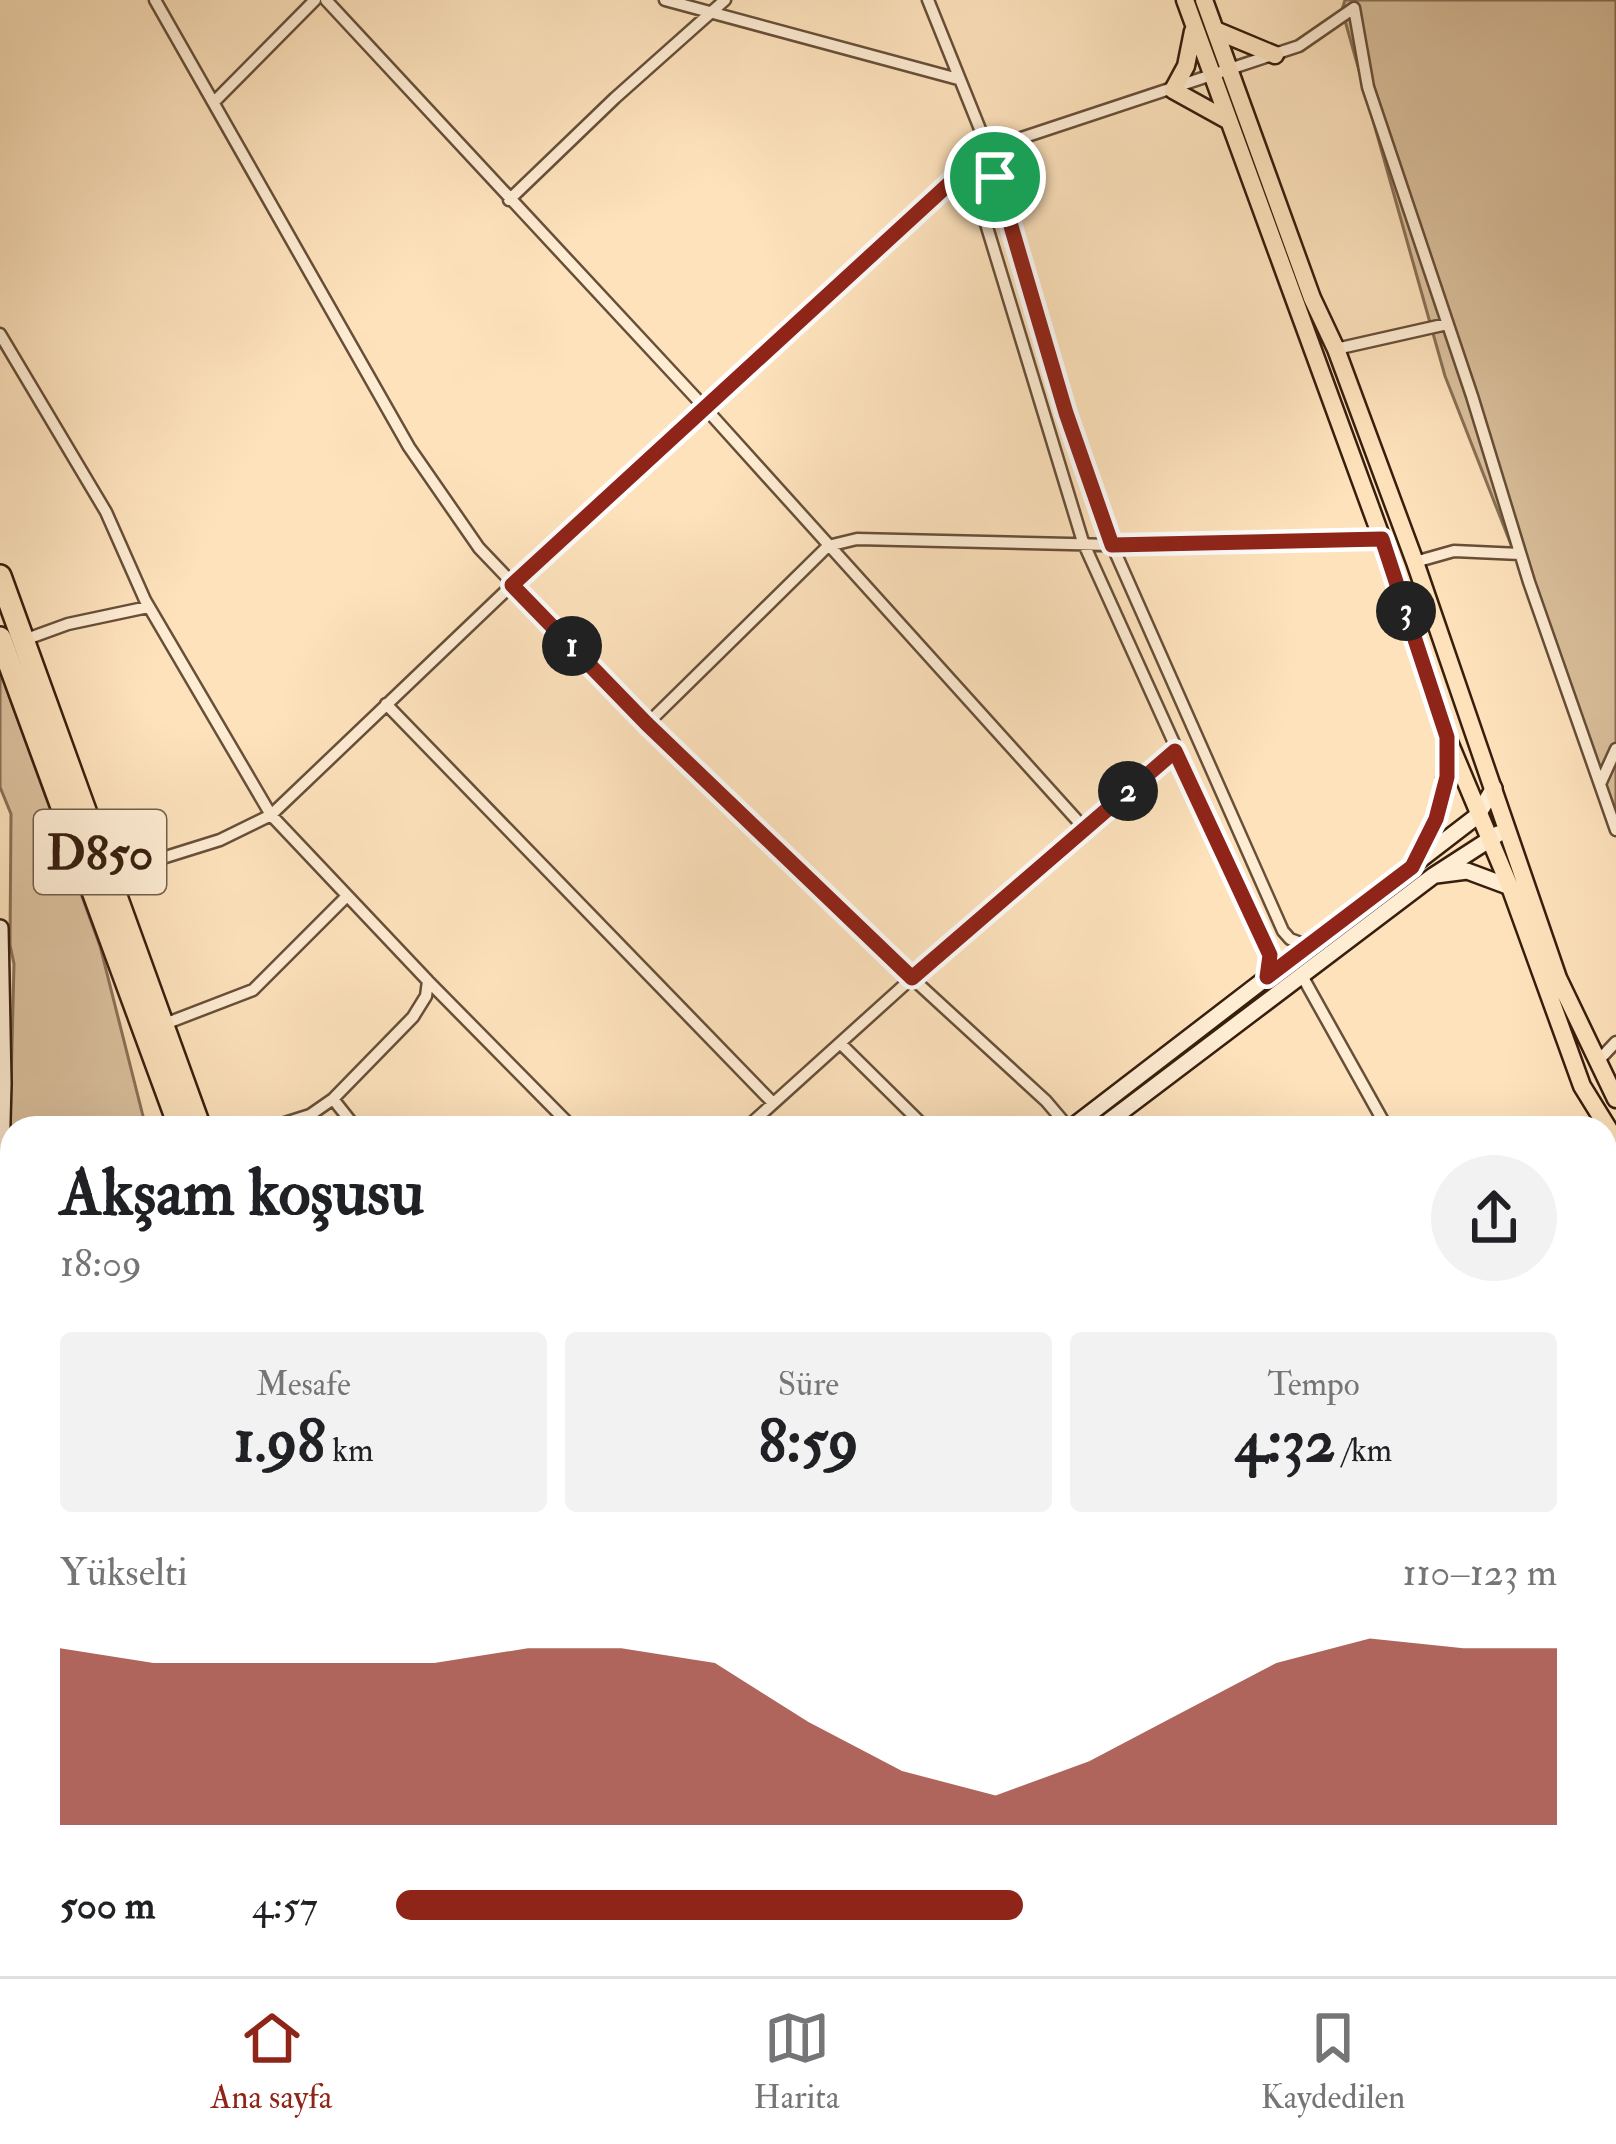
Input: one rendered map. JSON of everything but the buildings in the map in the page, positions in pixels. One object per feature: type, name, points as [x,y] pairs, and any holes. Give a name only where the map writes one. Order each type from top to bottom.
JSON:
[{"type":"highway","name":"D850","points":[[0,576],[196,1116]]},
{"type":"highway","name":"D850","points":[[0,638],[176,1116]]},
{"type":"main road","points":[[1185,0],[1336,350],[1415,562],[1558,978],[1616,1099]]},
{"type":"main road","points":[[1204,0],[1215,30],[1228,121],[1382,539],[1447,737],[1510,887],[1582,1086],[1600,1116]]},
{"type":"main road","points":[[1194,24],[1192,48],[1173,90],[1228,121]]},
{"type":"main road","points":[[1215,30],[1275,55]]},
{"type":"street","points":[[155,0],[409,447],[478,548],[647,724],[1059,1116]]},
{"type":"street","points":[[214,102],[315,0]]},
{"type":"street","points":[[326,0],[707,410],[1085,829]]},
{"type":"street","points":[[665,0],[958,80]]},
{"type":"street","points":[[509,200],[724,0]]},
{"type":"street","points":[[928,0],[988,148],[1066,413],[1112,545],[1283,931],[1309,946]]},
{"type":"street","points":[[108,875],[220,840],[271,815],[512,585],[988,148],[1300,46],[1354,8],[1368,87],[1520,554],[1616,830]]},
{"type":"street","points":[[969,168],[1083,542],[1270,955],[1267,977]]},
{"type":"street","points":[[1336,350],[1448,324]]},
{"type":"street","points":[[0,334],[106,512],[148,607],[271,815],[346,898],[561,1116]]},
{"type":"street","points":[[647,724],[828,546],[857,538],[1112,545],[1382,539]]},
{"type":"street","points":[[1415,562],[1454,551],[1520,554]]},
{"type":"street","points":[[24,640],[68,624],[148,607]]},
{"type":"street","points":[[386,704],[773,1103]]},
{"type":"street","points":[[1412,867],[1436,819],[1447,777],[1447,737]]},
{"type":"street","points":[[1601,782],[1616,749]]},
{"type":"street","points":[[759,1116],[1175,751]]},
{"type":"street","points":[[1087,1116],[1478,816],[1493,788]]},
{"type":"street","points":[[1116,1116],[1433,876],[1508,828]]},
{"type":"street","points":[[1433,876],[1467,871],[1510,887]]},
{"type":"street","points":[[162,1025],[253,990],[346,898]]},
{"type":"street","points":[[0,928],[1,1116]]},
{"type":"street","points":[[1301,974],[1380,1116]]},
{"type":"street","points":[[307,1116],[333,1099],[413,1017],[428,981]]},
{"type":"street","points":[[840,1042],[914,1116]]},
{"type":"street","points":[[1598,1061],[1616,1042]]},
{"type":"street","points":[[333,1099],[346,1116]]},
{"type":"street","points":[[0,1183],[0,1196]]},
{"type":"shaded area","points":[[1345,0],[1616,0],[1616,813],[1445,376],[1342,10]]},
{"type":"shaded area","points":[[0,671],[100,946],[143,1116],[10,1116],[11,814],[0,787]]},
{"type":"route","points":[[988,148],[995,177],[1066,413],[1112,545],[1382,539],[1447,737],[1447,777],[1436,819],[1412,867],[1267,977],[1270,955],[1175,751],[912,978],[647,724],[512,585],[988,148]]}]
